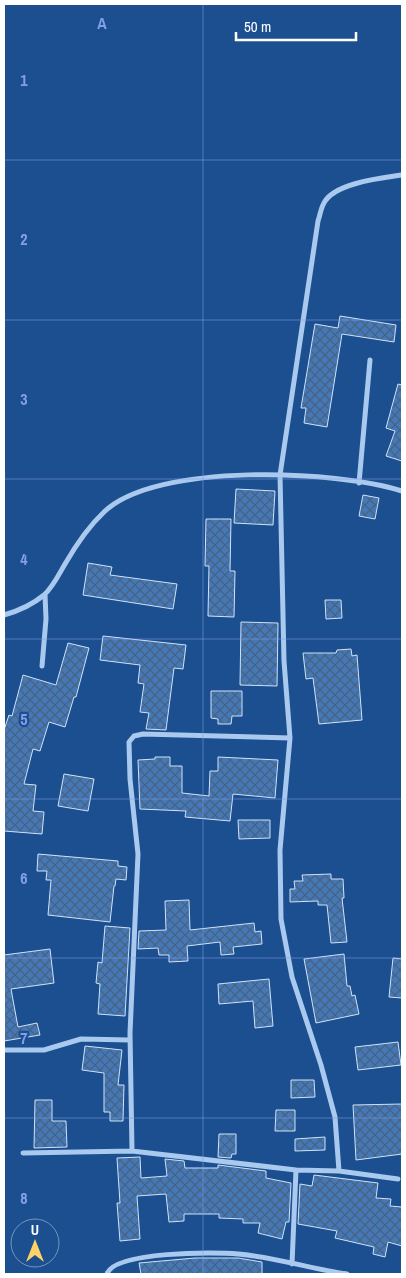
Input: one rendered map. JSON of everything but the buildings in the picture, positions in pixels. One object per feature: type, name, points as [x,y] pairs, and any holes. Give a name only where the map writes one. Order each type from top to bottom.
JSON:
[{"type":"street","points":[[339,1171],[335,1117],[323,1073],[292,978],[281,919],[280,850],[290,738],[284,661],[280,475],[318,221],[324,201],[340,189],[402,175]]},
{"type":"street","points":[[359,483],[370,360]]},
{"type":"street","points":[[4,615],[30,605],[45,594],[92,524],[105,510],[130,495],[166,484],[232,476],[280,475],[359,483],[402,491]]},
{"type":"street","points":[[42,666],[46,620],[45,594]]},
{"type":"street","points":[[132,1151],[130,1040],[138,854],[130,779],[129,742],[134,736],[143,734],[290,738]]},
{"type":"street","points":[[4,1050],[44,1050],[81,1039],[130,1040]]},
{"type":"street","points":[[24,1153],[132,1151],[296,1170],[339,1171],[398,1178]]},
{"type":"street","points":[[292,1264],[296,1170]]},
{"type":"street","points":[[108,1274],[111,1268],[121,1262],[184,1254],[237,1254],[347,1274]]}]
